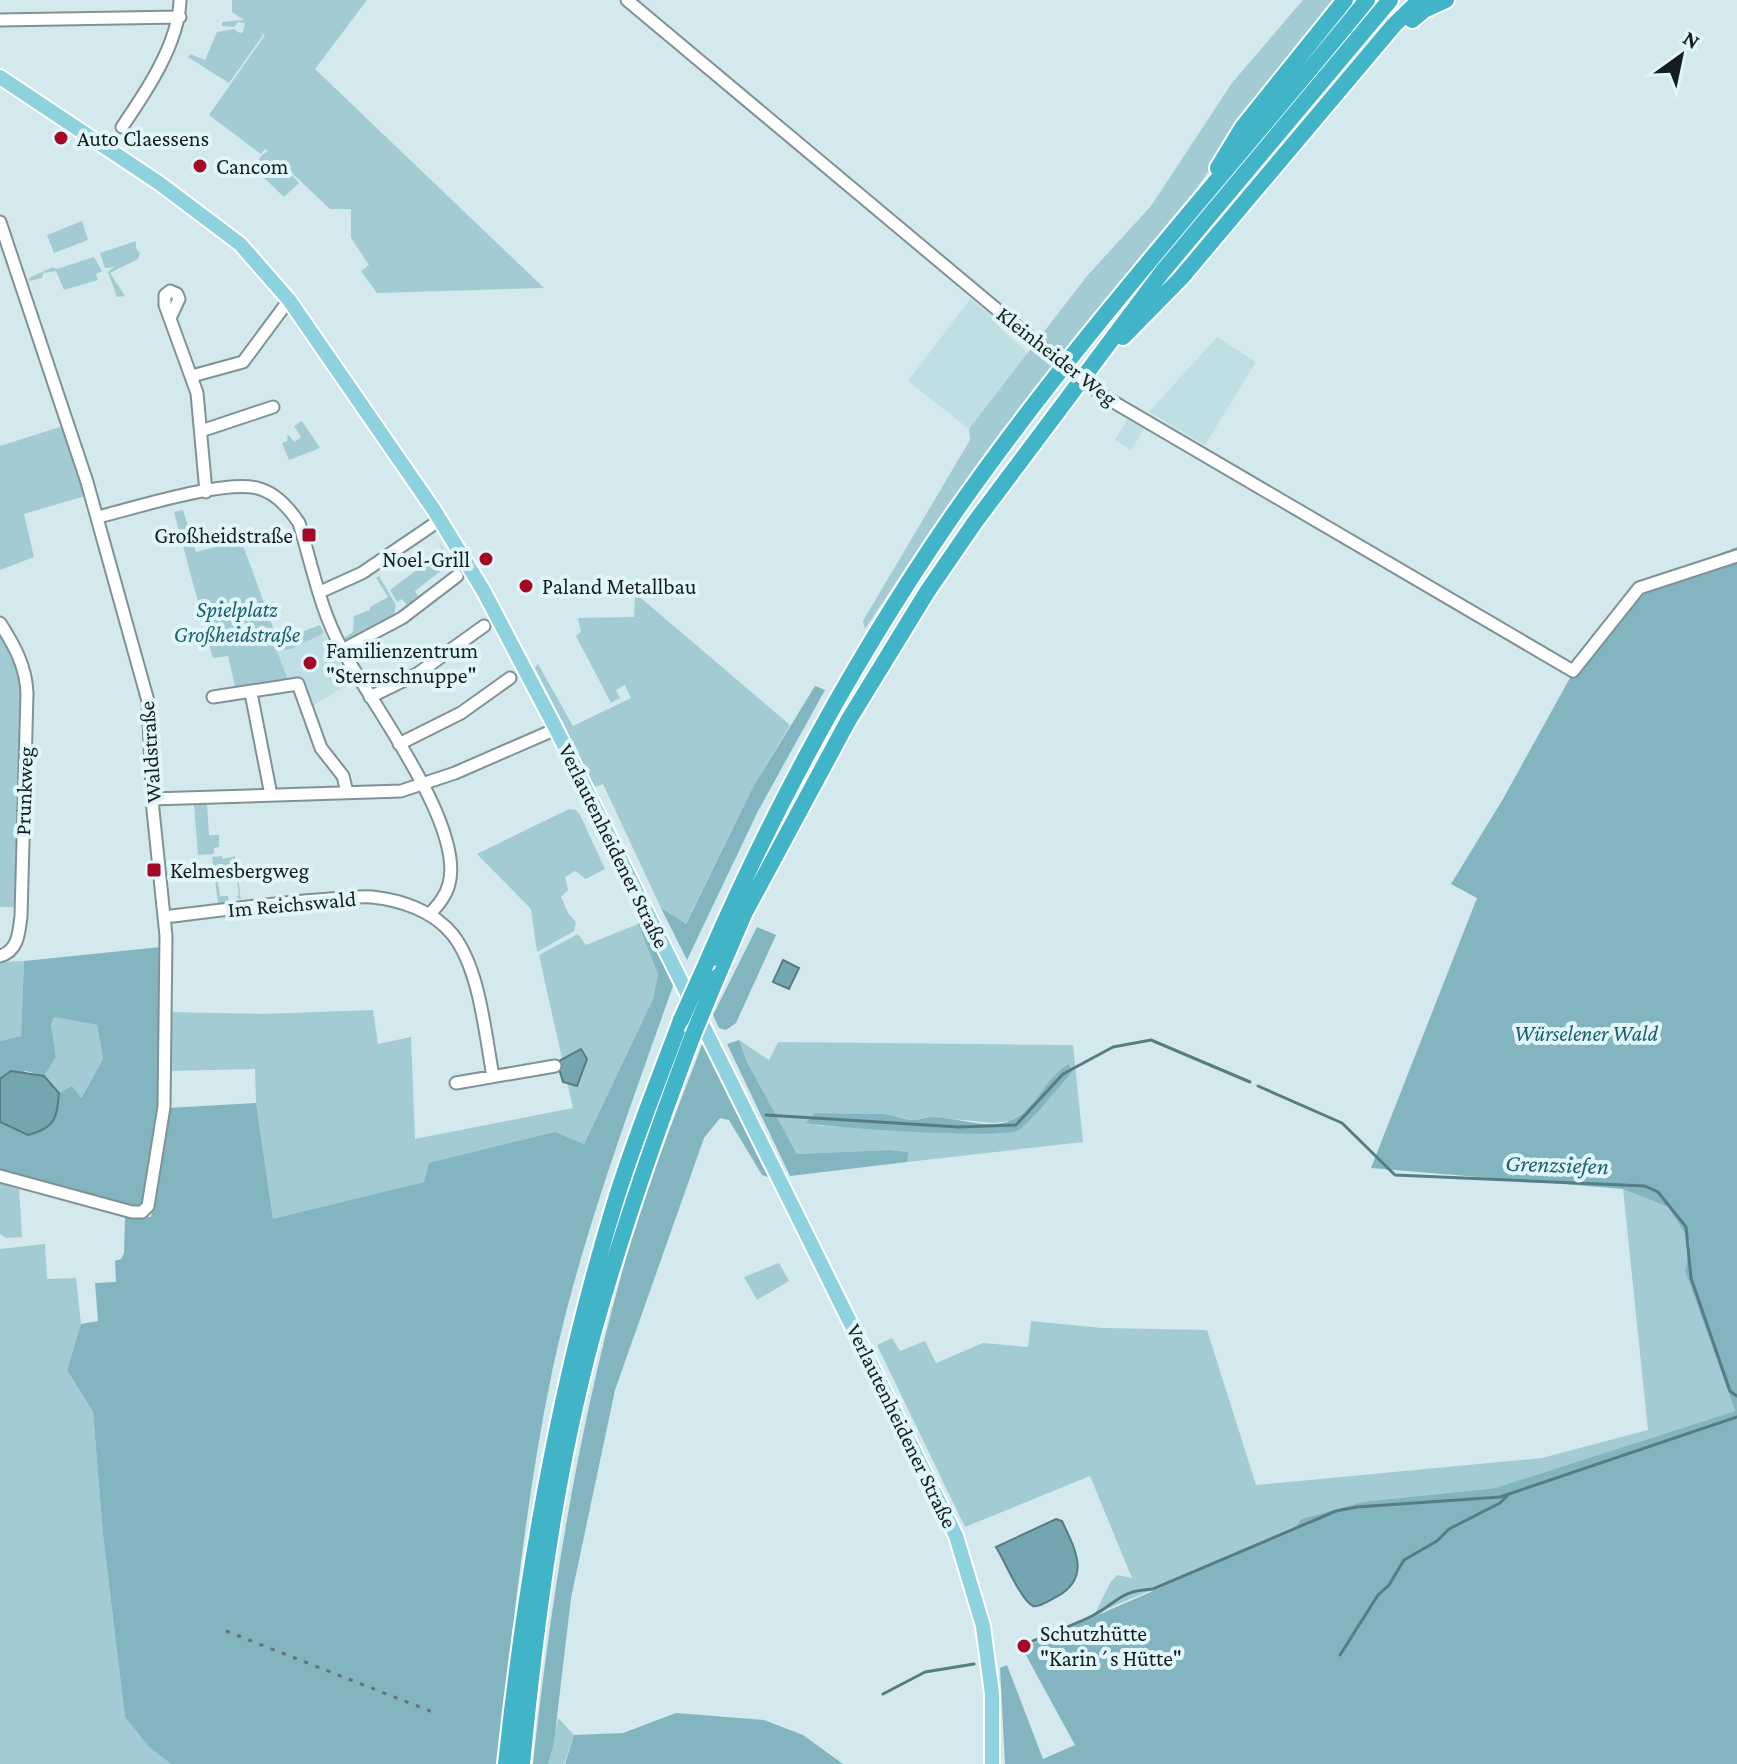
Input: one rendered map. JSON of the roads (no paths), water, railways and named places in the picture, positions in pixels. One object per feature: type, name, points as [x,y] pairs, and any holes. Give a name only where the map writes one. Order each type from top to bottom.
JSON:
[{"type":"highway","points":[[1186,218],[1243,127],[1345,0]]},
{"type":"highway","points":[[506,1764],[517,1658],[546,1475],[613,1207],[681,1020],[748,867],[786,792],[882,624],[951,518],[1029,412],[1367,0]]},
{"type":"highway","points":[[522,1764],[532,1657],[561,1474],[593,1336],[636,1194],[693,1035],[744,914],[890,650],[997,490],[1163,271],[1390,0]]},
{"type":"highway","points":[[1095,362],[1181,278],[1394,25],[1420,0]]},
{"type":"highway","points":[[1368,57],[1424,10],[1446,0]]},
{"type":"main road","name":"Verlautenheidener Straße","points":[[0,77],[207,216],[240,244],[289,300],[440,520],[483,590],[556,729],[956,1536],[983,1626],[992,1694],[992,1764]]},
{"type":"street","points":[[122,127],[156,73],[180,17],[180,0]]},
{"type":"street","name":"Kleinheider Weg","points":[[627,0],[1105,397],[1573,671],[1639,588],[1737,556]]},
{"type":"street","points":[[0,20],[180,17]]},
{"type":"street","name":"Waldstraße","points":[[0,222],[98,517],[145,685],[164,917],[164,1107],[148,1206],[142,1212],[132,1212],[0,1176]]},
{"type":"street","points":[[192,376],[243,362],[289,300]]},
{"type":"street","points":[[171,316],[192,376],[206,492]]},
{"type":"street","points":[[201,431],[273,407]]},
{"type":"street","points":[[98,517],[231,486],[257,488],[281,502],[299,523],[325,612],[342,650],[423,785],[449,847],[449,884],[442,900],[430,914]]},
{"type":"street","points":[[320,592],[373,567],[440,520]]},
{"type":"street","points":[[342,650],[402,618],[457,576]]},
{"type":"street","name":"Prunkweg","points":[[0,623],[22,665],[27,693],[21,916],[18,938],[12,949],[0,956]]},
{"type":"street","points":[[370,697],[417,674],[484,626]]},
{"type":"street","points":[[399,744],[461,713],[510,678]]},
{"type":"street","points":[[213,697],[298,684],[321,748],[343,776],[347,792]]},
{"type":"street","points":[[251,693],[271,795]]},
{"type":"street","points":[[152,799],[401,791],[423,785],[556,729]]},
{"type":"street","name":"Im Reichswald","points":[[164,917],[294,902],[372,897],[409,905],[430,914],[453,935],[475,983],[493,1076]]},
{"type":"street","points":[[456,1083],[555,1066]]},
{"type":"waterway","points":[[766,1115],[959,1127],[1016,1125],[1063,1074],[1113,1047],[1151,1040],[1250,1082]]},
{"type":"waterway","name":"Grenzsiefen","points":[[1258,1086],[1342,1123],[1395,1175],[1645,1186],[1658,1192],[1686,1227],[1691,1278],[1730,1391],[1737,1396]]},
{"type":"waterway","name":"Grenzsiefen","points":[[1028,1643],[1092,1616],[1125,1595],[1153,1589],[1336,1511],[1500,1497],[1737,1417]]},
{"type":"waterway","points":[[1340,1655],[1404,1560],[1437,1541],[1449,1529],[1500,1503],[1508,1495]]},
{"type":"waterway","points":[[883,1694],[925,1672],[974,1664]]},
{"type":"railway","points":[[226,1631],[435,1713]]},
{"type":"place","name":"Auto Claessens","points":[[61,138]]},
{"type":"place","name":"Cancom","points":[[200,166]]},
{"type":"place","name":"Großheidstraße","points":[[309,535]]},
{"type":"place","name":"Noel-Grill","points":[[486,559]]},
{"type":"place","name":"Paland Metallbau","points":[[526,586]]},
{"type":"place","name":"Familienzentrum \"Sternschnuppe\"","points":[[310,663]]},
{"type":"place","name":"Kelmesbergweg","points":[[154,870]]},
{"type":"place","name":"Schutzhütte \"Karin´s Hütte\"","points":[[1024,1646]]},
{"type":"park label","name":"Spielplatz Großheidstraße","points":[[237,622]]},
{"type":"park label","name":"Würselener Wald","points":[[1586,1033]]}]
